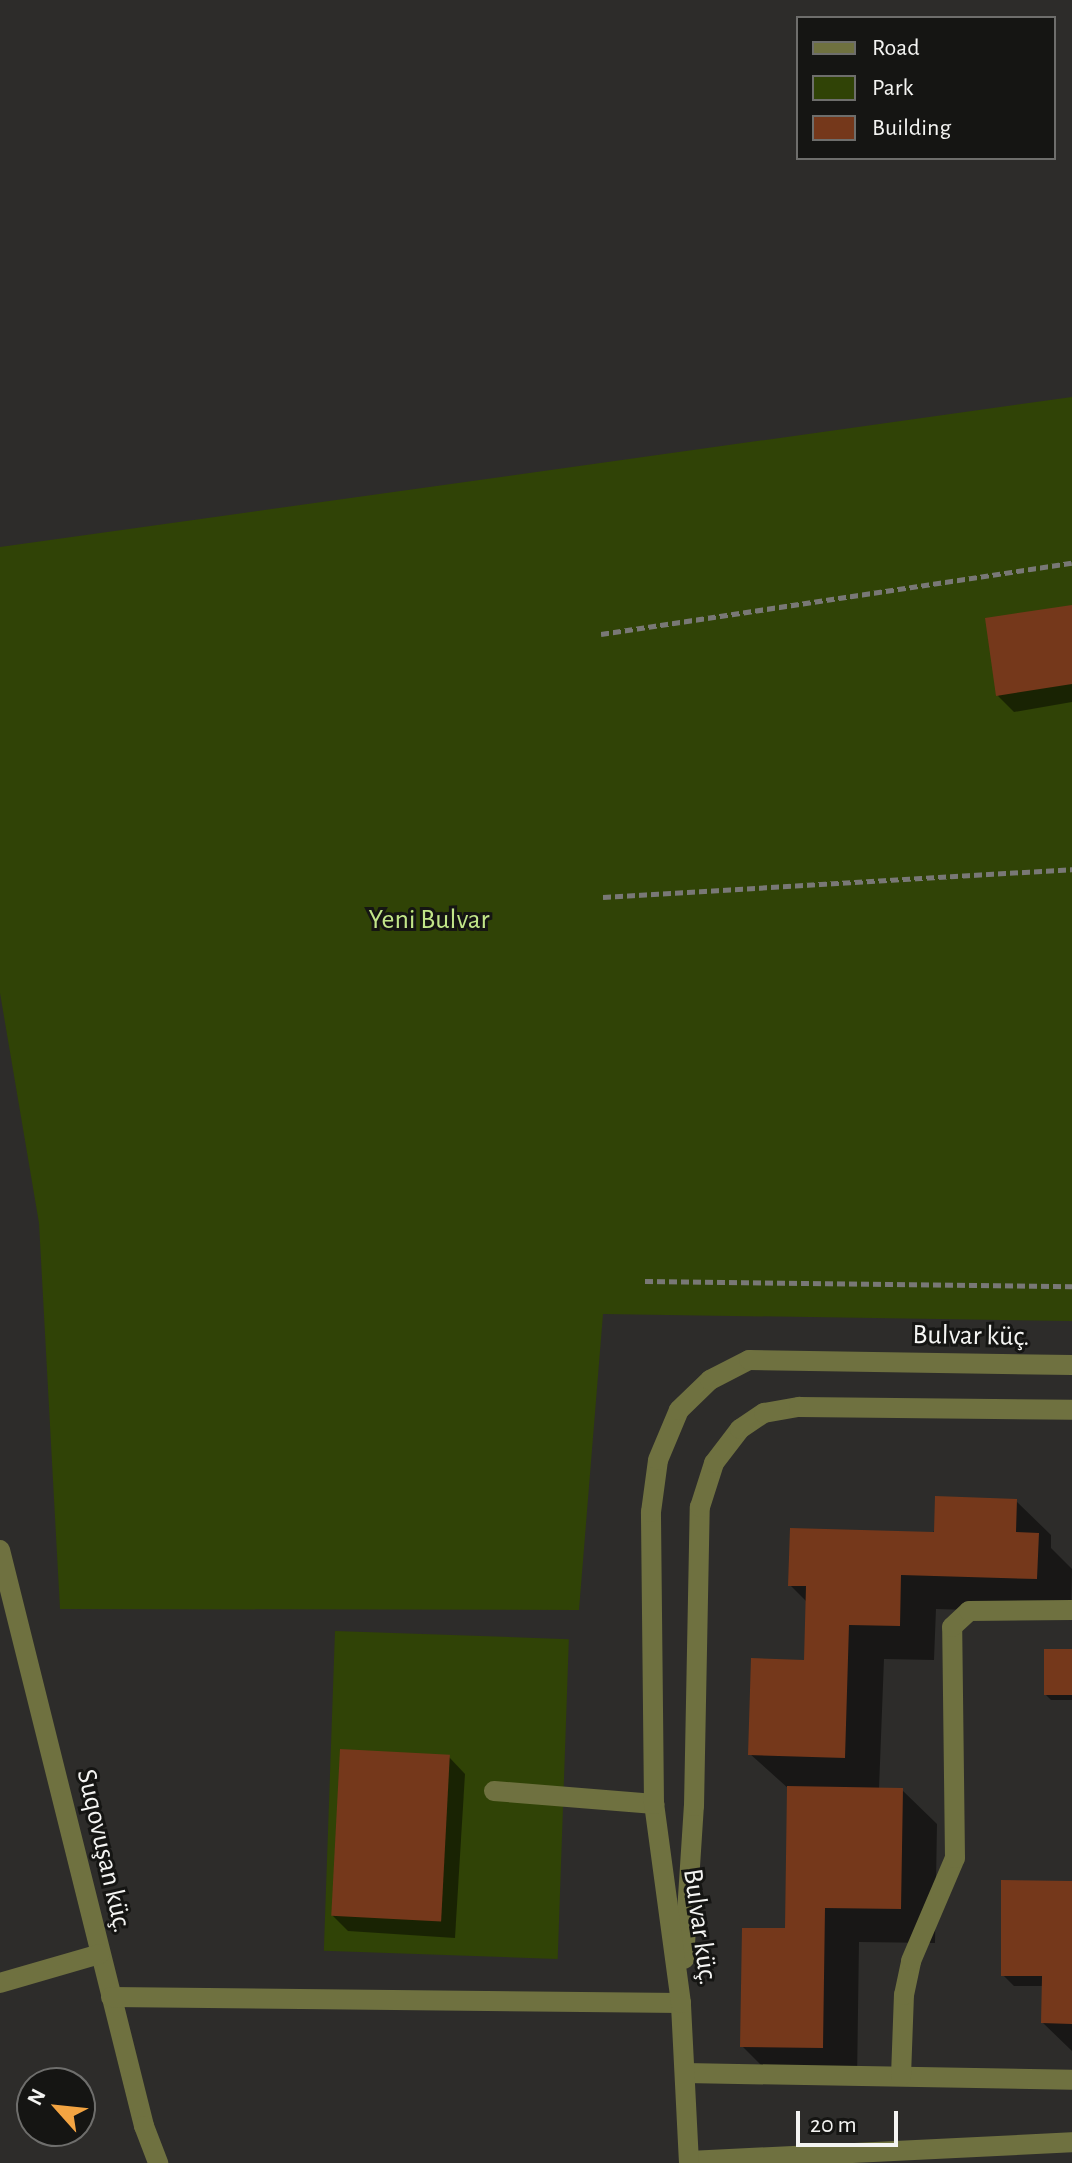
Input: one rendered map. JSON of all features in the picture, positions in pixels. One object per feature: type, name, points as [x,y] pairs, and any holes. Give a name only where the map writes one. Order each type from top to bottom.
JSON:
[{"type":"street","name":"Bulvar küç.","points":[[681,2003],[654,1804],[651,1512],[658,1460],[679,1410],[710,1380],[749,1360],[1072,1365]]},
{"type":"street","name":"Bulvar küç.","points":[[681,2003],[694,1806],[700,1507],[714,1463],[740,1429],[764,1413],[799,1407],[1072,1410]]},
{"type":"street","name":"Suqovuşan küç.","points":[[0,1550],[111,1997],[158,2163]]},
{"type":"street","points":[[901,2076],[904,1995],[911,1961],[955,1858],[952,1627],[969,1611],[1072,1610]]},
{"type":"street","points":[[494,1791],[654,1804]]},
{"type":"street","points":[[0,1983],[100,1954]]},
{"type":"street","points":[[111,1997],[681,2003],[689,2162],[1072,2142]]},
{"type":"street","points":[[685,2073],[1072,2080]]},
{"type":"path","points":[[601,634],[1072,563]]},
{"type":"path","points":[[603,897],[1072,869]]},
{"type":"path","points":[[645,1281],[1072,1286]]},
{"type":"green space","name":"Yeni Bulvar","points":[[1072,397],[1072,1321],[603,1314],[579,1610],[60,1609],[39,1223],[0,993],[0,547]]},
{"type":"green space","points":[[335,1631],[569,1639],[558,1959],[324,1951]]},
{"type":"building","points":[[1072,605],[1072,684],[996,696],[985,618]]},
{"type":"building","points":[[935,1496],[1017,1499],[1016,1532],[1039,1533],[1037,1579],[901,1575],[900,1626],[849,1625],[845,1758],[748,1755],[751,1658],[804,1660],[806,1586],[788,1586],[790,1528],[934,1532]]},
{"type":"building","points":[[1044,1649],[1072,1649],[1072,1695],[1044,1695]]},
{"type":"building","points":[[340,1749],[450,1755],[441,1922],[331,1916]]},
{"type":"building","points":[[787,1786],[903,1788],[901,1909],[825,1908],[823,2048],[740,2047],[742,1928],[785,1928]]},
{"type":"building","points":[[1001,1880],[1072,1881],[1072,2024],[1041,2023],[1042,1976],[1001,1976]]}]
